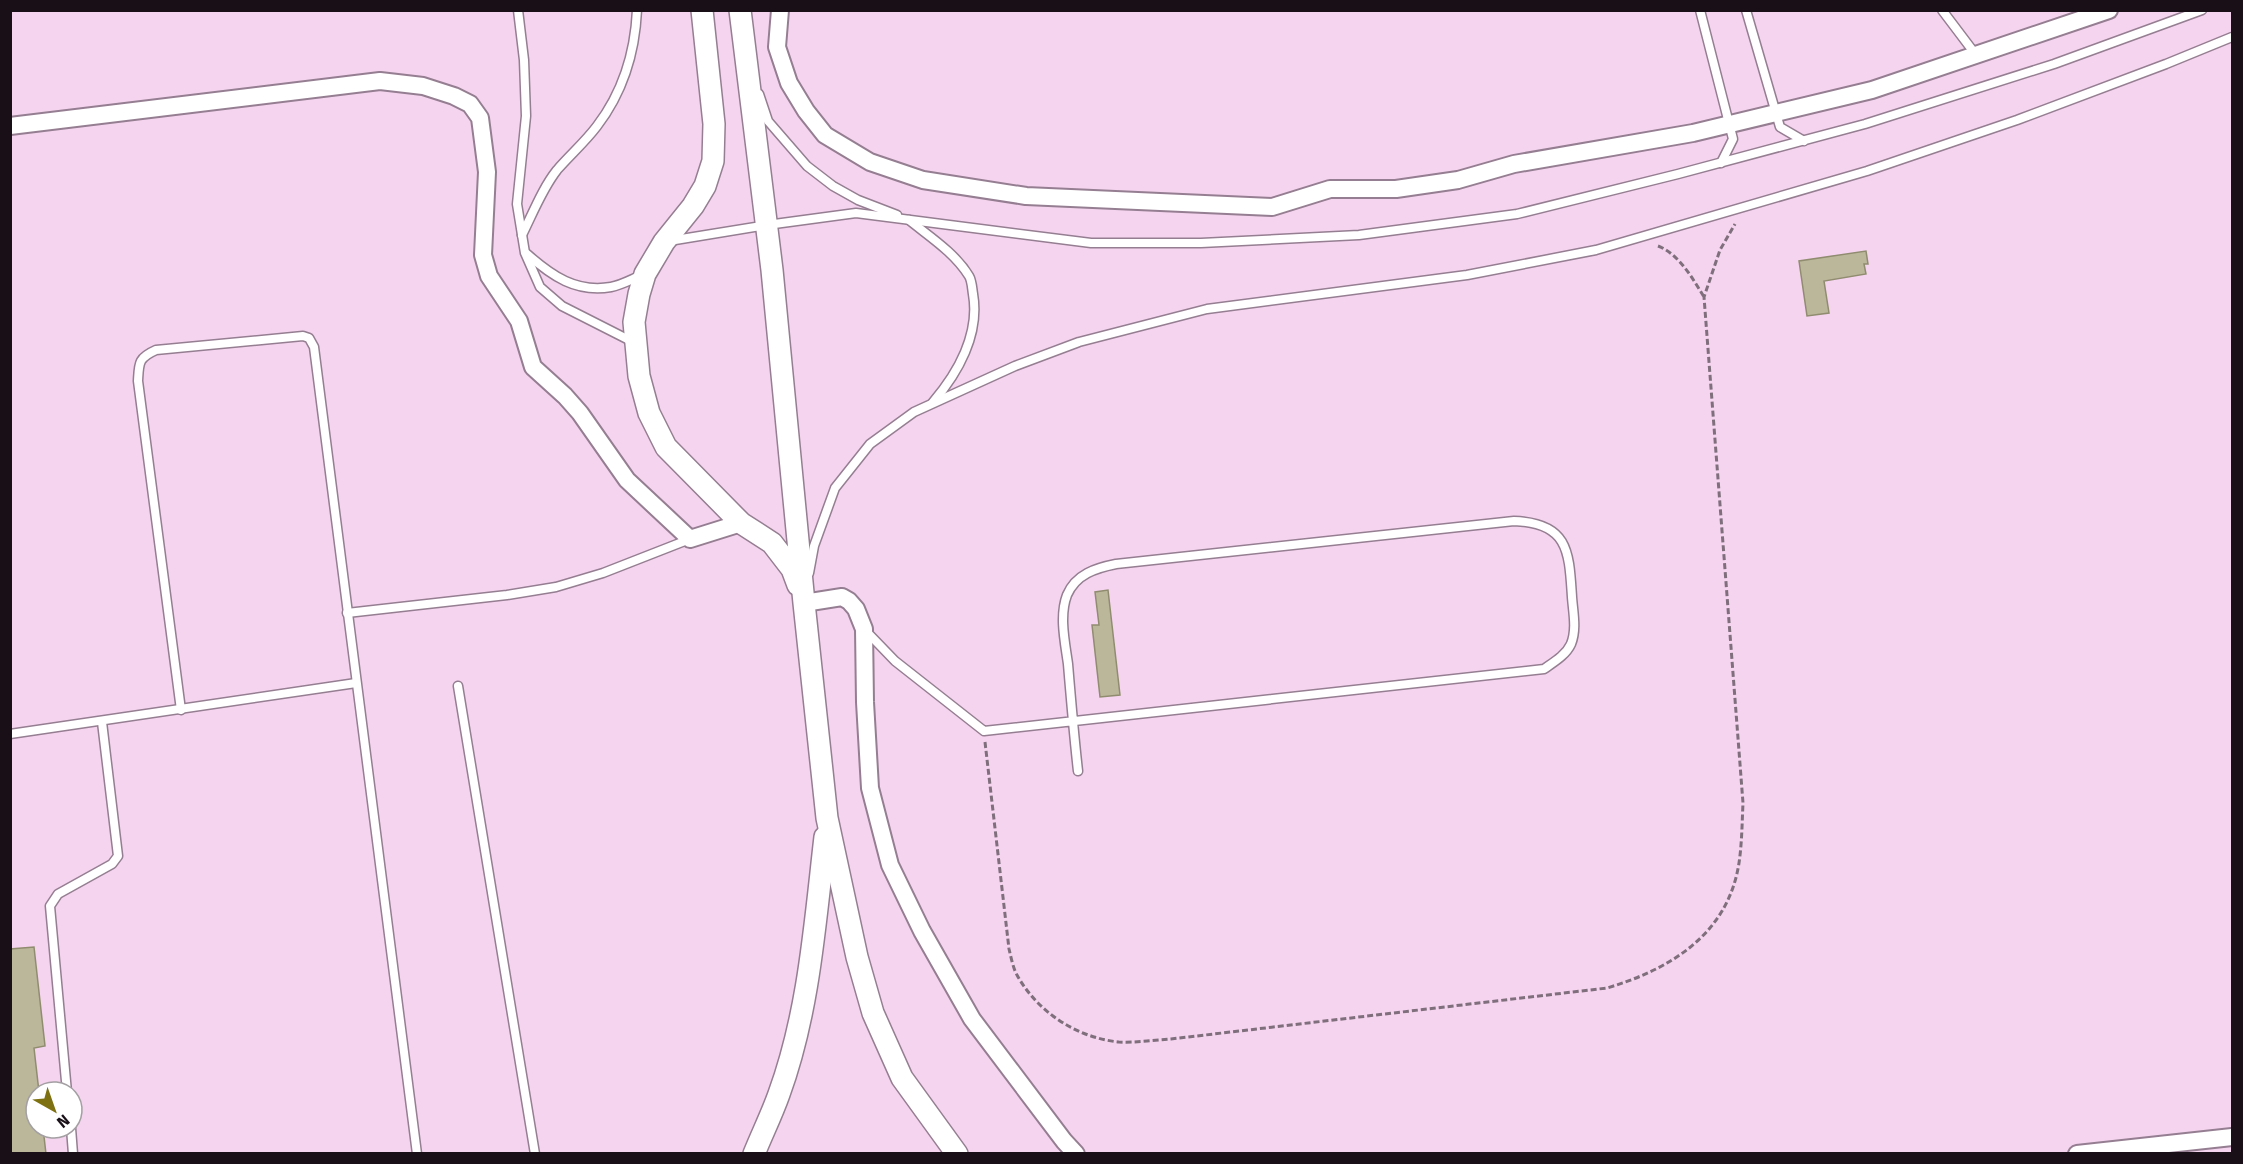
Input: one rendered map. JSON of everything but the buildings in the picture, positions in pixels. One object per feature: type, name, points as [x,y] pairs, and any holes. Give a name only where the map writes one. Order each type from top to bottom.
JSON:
[{"type":"street","points":[[702,10],[714,124],[713,161],[705,186],[693,206],[664,243],[645,274],[634,322],[639,376],[649,413],[666,447],[741,523],[772,543],[792,569],[804,603]]},
{"type":"street","points":[[740,10],[767,225],[827,818],[857,957],[873,1013],[902,1078],[948,1154]]},
{"type":"street","points":[[780,10],[777,47],[789,82],[806,111],[825,135],[870,162],[923,180],[1026,196],[1272,207],[1330,189],[1396,189],[1458,180],[1514,164],[1693,133],[1775,114],[1872,90],[2109,10]]},
{"type":"street","points":[[10,126],[380,81],[423,86],[470,104],[480,118],[486,162],[483,255],[489,276],[519,321],[533,367],[565,396],[627,480],[690,539],[741,523]]},
{"type":"street","points":[[804,603],[842,597],[856,609],[864,629],[870,788],[890,865],[922,931],[972,1019],[1076,1154]]},
{"type":"street","points":[[766,1154],[797,1032],[810,967],[827,818]]},
{"type":"street","points":[[902,1078],[957,1154]]},
{"type":"street","points":[[754,1154],[780,1094]]},
{"type":"street","points":[[2077,1154],[2232,1137]]},
{"type":"lane","points":[[518,10],[524,60],[526,116],[517,204],[525,253],[540,287],[562,306],[636,344]]},
{"type":"lane","points":[[522,235],[538,201],[556,172],[597,126],[614,100],[636,39],[637,10]]},
{"type":"lane","points":[[1700,10],[1733,139],[1721,163]]},
{"type":"lane","points":[[1746,10],[1780,127],[1804,141]]},
{"type":"lane","points":[[1942,10],[1976,55]]},
{"type":"lane","points":[[664,243],[767,225],[856,213],[1091,243],[1201,243],[1359,235],[1517,214],[1865,124],[2055,64],[2202,10]]},
{"type":"lane","points":[[804,603],[814,546],[835,488],[870,444],[914,412],[1015,366],[1079,342],[1207,309],[1467,275],[1596,250],[1868,171],[2018,120],[2232,37]]},
{"type":"lane","points":[[747,61],[768,121],[807,166],[833,186],[858,200],[908,219],[954,257],[971,278],[975,303],[973,328],[963,357],[949,383],[930,405]]},
{"type":"lane","points":[[525,253],[549,274],[570,285],[587,288],[612,287],[645,274]]},
{"type":"lane","points":[[181,710],[138,381],[139,362],[144,355],[156,350],[303,336],[309,338],[312,342],[417,1154]]},
{"type":"lane","points":[[864,629],[896,661],[984,731],[1073,722],[1544,669],[1560,658],[1570,644],[1574,627],[1569,557],[1560,539],[1548,528],[1532,522],[1514,521],[1097,568],[1080,577],[1068,594],[1063,612],[1073,722],[1078,771]]},
{"type":"lane","points":[[347,613],[507,595],[556,587],[603,573],[690,539]]},
{"type":"lane","points":[[10,734],[356,683]]},
{"type":"lane","points":[[458,686],[535,1154]]},
{"type":"lane","points":[[66,1080],[50,906],[58,894],[112,864],[118,856],[102,722]]},
{"type":"path","points":[[984,731],[1009,949],[1017,975],[1051,1015],[1071,1028],[1096,1038],[1122,1042],[1171,1039],[1607,988],[1639,978],[1667,964],[1694,946],[1715,921],[1731,891],[1739,863],[1743,803],[1704,297],[1720,250],[1736,223],[1756,202]]},
{"type":"path","points":[[1632,239],[1662,247],[1693,278],[1704,297]]},
{"type":"shaded area","points":[[10,11],[2232,11],[2232,1153],[11,1153]]}]
